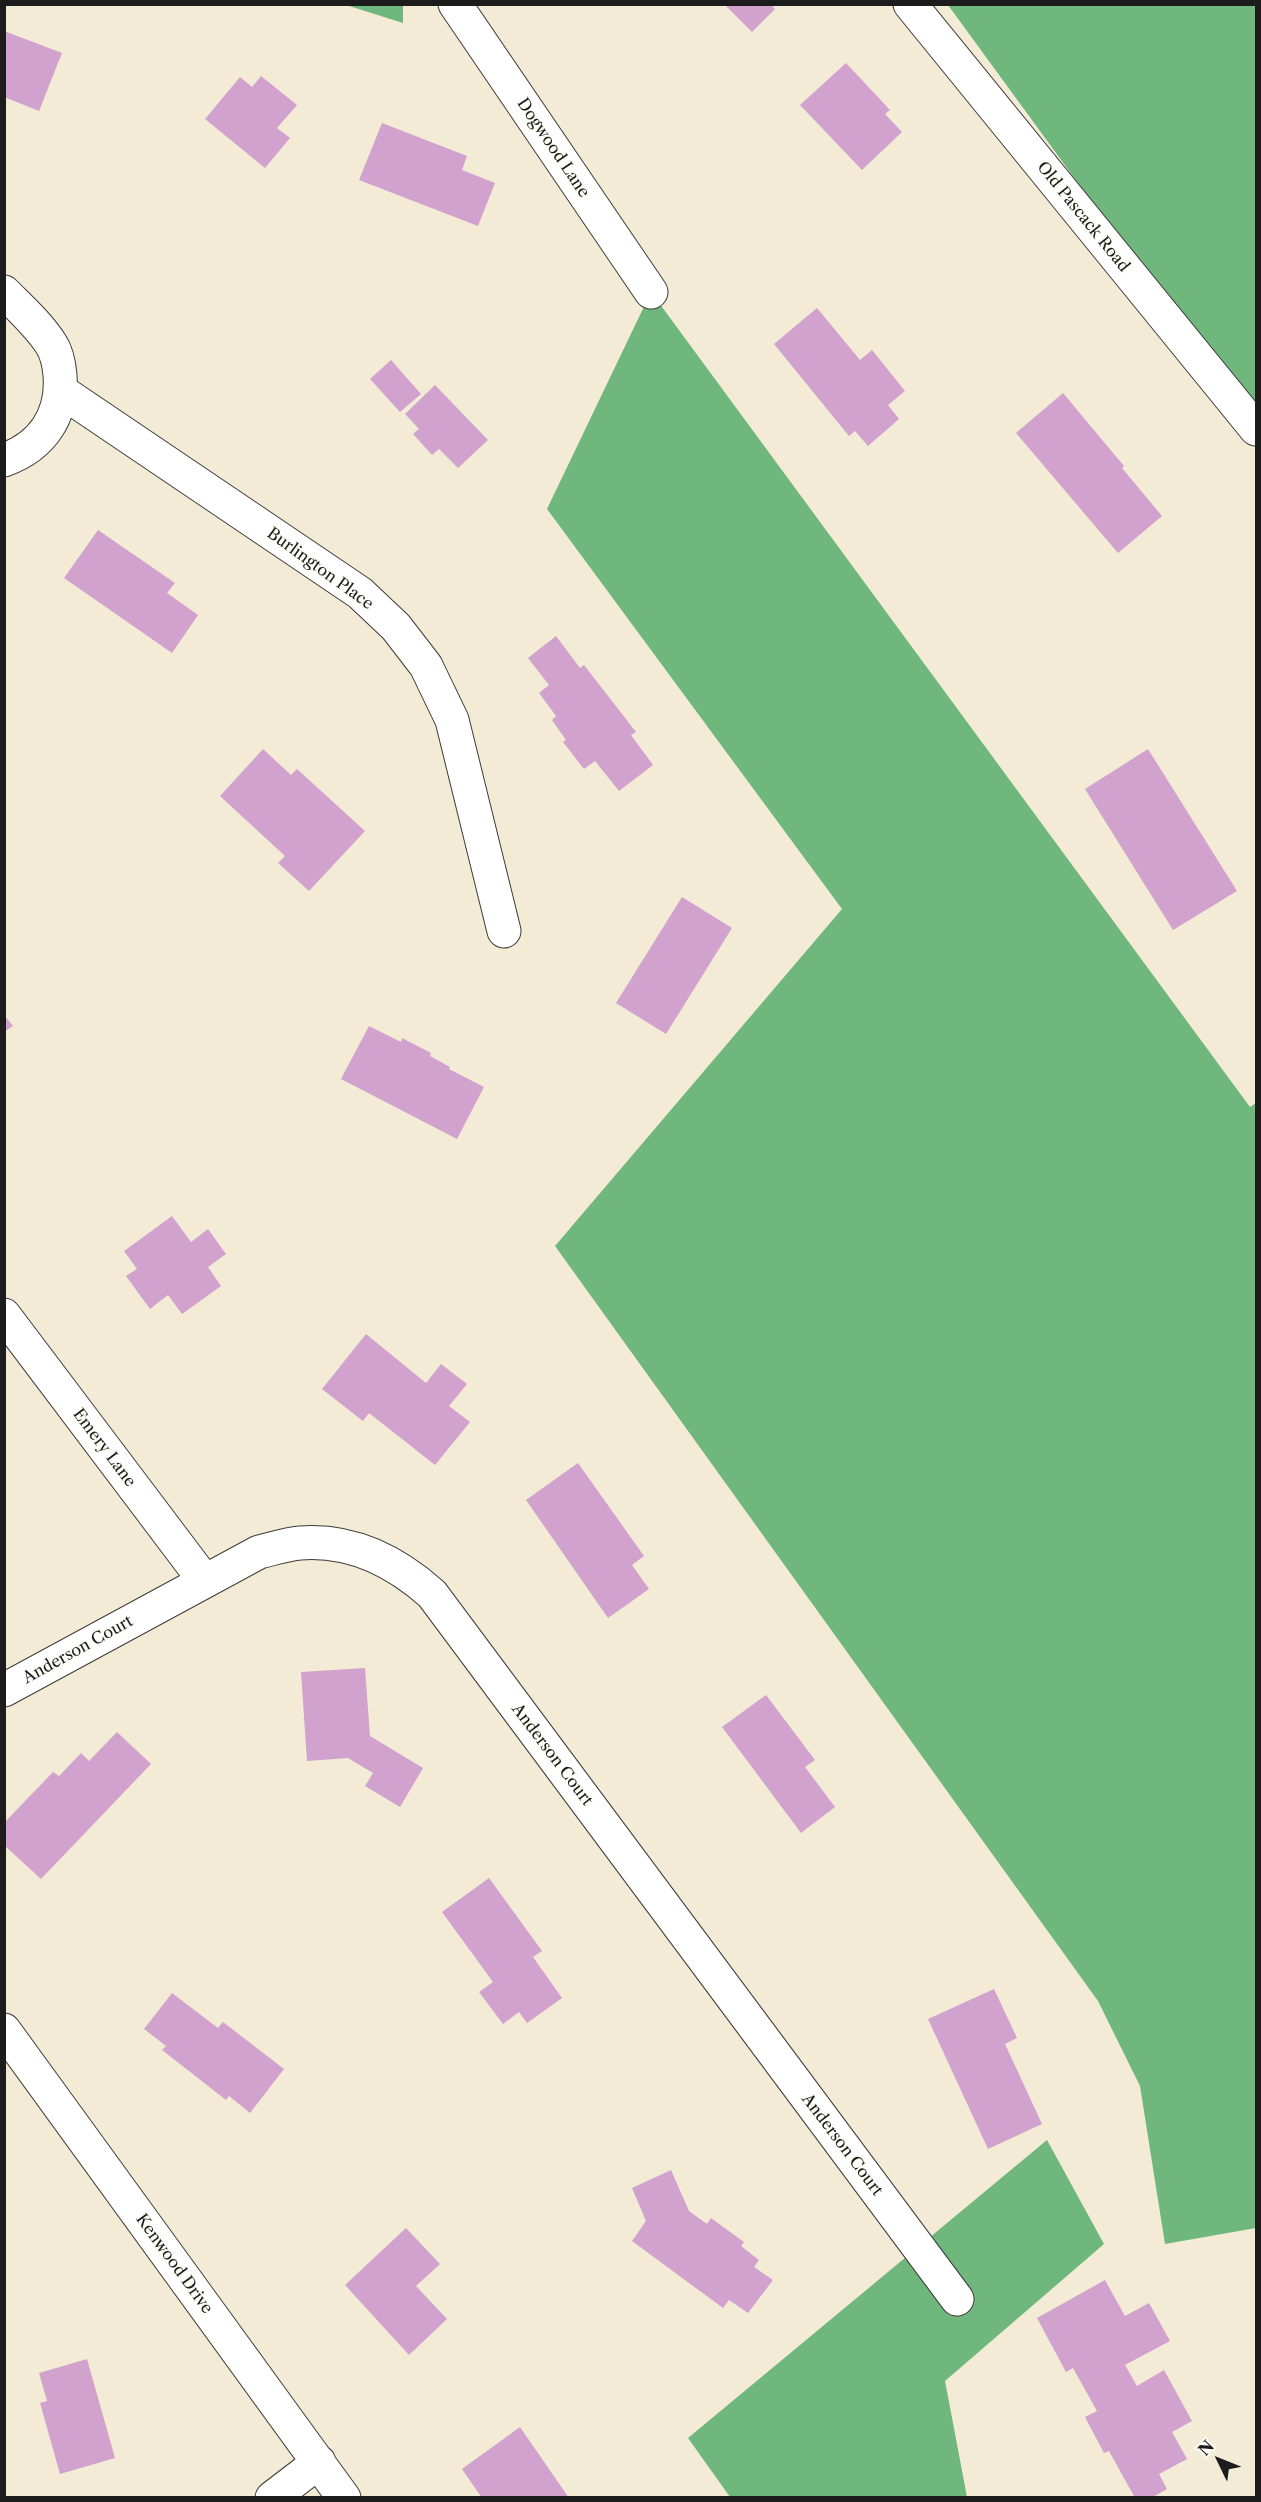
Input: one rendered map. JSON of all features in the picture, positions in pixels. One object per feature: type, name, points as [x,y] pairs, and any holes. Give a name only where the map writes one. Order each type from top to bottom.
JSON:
[{"type":"street","name":"Dogwood Lane","points":[[455,4],[651,292]]},
{"type":"street","name":"Old Pascack Road","points":[[910,4],[1257,429]]},
{"type":"street","points":[[4,292],[52,344],[59,363],[62,392],[55,416],[42,437],[21,454],[4,460]]},
{"type":"street","name":"Burlington Place","points":[[62,392],[360,593],[396,627],[426,666],[452,720],[504,931]]},
{"type":"street","name":"Emery Lane","points":[[4,1315],[204,1580]]},
{"type":"street","name":"Anderson Court","points":[[4,1690],[259,1552],[300,1543],[339,1545],[375,1555],[409,1574],[432,1594],[957,2300]]},
{"type":"street","name":"Kenwood Drive","points":[[4,2030],[344,2498]]},
{"type":"street","points":[[272,2498],[319,2462]]},
{"type":"green space","points":[[346,5],[403,5],[403,23]]},
{"type":"green space","points":[[948,5],[1256,5],[1256,427]]},
{"type":"green space","points":[[651,292],[1250,1107],[1256,1103],[1256,2228],[1165,2244],[1140,2086],[1098,2001],[555,1246],[842,909],[547,509]]},
{"type":"green space","points":[[1047,2140],[1104,2244],[945,2381],[967,2497],[730,2497],[688,2438]]},
{"type":"building","points":[[724,4],[770,4],[775,9],[752,32]]},
{"type":"building","points":[[4,31],[62,53],[39,111],[4,97]]},
{"type":"building","points":[[846,63],[890,110],[885,114],[902,132],[862,170],[800,105]]},
{"type":"building","points":[[261,76],[297,105],[277,128],[290,138],[265,168],[205,119],[240,77],[252,87]]},
{"type":"building","points":[[382,123],[467,156],[462,170],[495,183],[478,226],[359,180]]},
{"type":"building","points":[[817,308],[860,360],[872,350],[905,391],[888,405],[899,419],[868,446],[855,431],[849,436],[774,344]]},
{"type":"building","points":[[391,360],[421,394],[400,412],[370,379]]},
{"type":"building","points":[[435,385],[488,440],[458,468],[439,449],[432,455],[413,434],[419,429],[405,414]]},
{"type":"building","points":[[1063,393],[1162,516],[1118,553],[1016,433]]},
{"type":"building","points":[[98,530],[175,583],[167,593],[198,615],[172,653],[64,578]]},
{"type":"building","points":[[556,636],[580,668],[584,665],[636,732],[631,735],[653,765],[619,791],[595,761],[584,769],[563,742],[566,740],[552,720],[556,716],[539,693],[549,685],[528,658]]},
{"type":"building","points":[[263,749],[291,775],[297,769],[365,831],[309,891],[278,863],[285,856],[220,796]]},
{"type":"building","points":[[1148,749],[1237,891],[1173,930],[1085,789]]},
{"type":"building","points":[[682,897],[732,928],[666,1034],[616,1003]]},
{"type":"building","points":[[4,1015],[13,1026],[4,1032]]},
{"type":"building","points":[[369,1026],[401,1042],[402,1038],[431,1053],[430,1056],[450,1067],[449,1069],[484,1087],[457,1139],[341,1079]]},
{"type":"building","points":[[172,1216],[191,1242],[208,1229],[226,1254],[208,1267],[221,1286],[182,1314],[168,1295],[150,1309],[126,1276],[137,1269],[124,1251]]},
{"type":"building","points":[[366,1334],[426,1383],[441,1364],[467,1384],[449,1406],[470,1422],[435,1465],[369,1413],[363,1421],[322,1389]]},
{"type":"building","points":[[578,1463],[644,1556],[632,1565],[649,1589],[608,1618],[526,1500]]},
{"type":"building","points":[[365,1668],[370,1736],[423,1768],[400,1807],[365,1786],[373,1773],[348,1758],[307,1761],[301,1672]]},
{"type":"building","points":[[766,1695],[815,1760],[805,1767],[835,1807],[801,1833],[722,1727]]},
{"type":"building","points":[[117,1732],[151,1764],[41,1879],[4,1845],[4,1823],[53,1772],[59,1776],[81,1753],[89,1761]]},
{"type":"building","points":[[489,1878],[542,1951],[533,1957],[562,1998],[527,2023],[519,2012],[503,2024],[479,1992],[493,1982],[442,1912]]},
{"type":"building","points":[[994,1989],[1017,2038],[1005,2044],[1042,2124],[988,2149],[928,2019]]},
{"type":"building","points":[[172,1993],[218,2028],[223,2022],[284,2069],[250,2113],[229,2096],[226,2100],[162,2050],[166,2046],[144,2029]]},
{"type":"building","points":[[671,2170],[689,2211],[707,2224],[711,2218],[744,2242],[741,2246],[759,2260],[754,2267],[773,2280],[748,2313],[729,2300],[723,2308],[632,2241],[646,2221],[632,2188]]},
{"type":"building","points":[[406,2228],[440,2264],[416,2286],[447,2319],[409,2355],[345,2285]]},
{"type":"building","points":[[1105,2280],[1125,2316],[1149,2303],[1170,2341],[1125,2365],[1137,2386],[1164,2370],[1192,2421],[1172,2432],[1187,2459],[1159,2474],[1167,2489],[1151,2498],[1135,2498],[1109,2451],[1104,2453],[1085,2417],[1097,2411],[1073,2368],[1066,2372],[1037,2318]]},
{"type":"building","points":[[87,2359],[115,2458],[60,2474],[40,2403],[47,2401],[39,2373]]},
{"type":"building","points":[[520,2427],[569,2498],[482,2498],[462,2469]]}]
